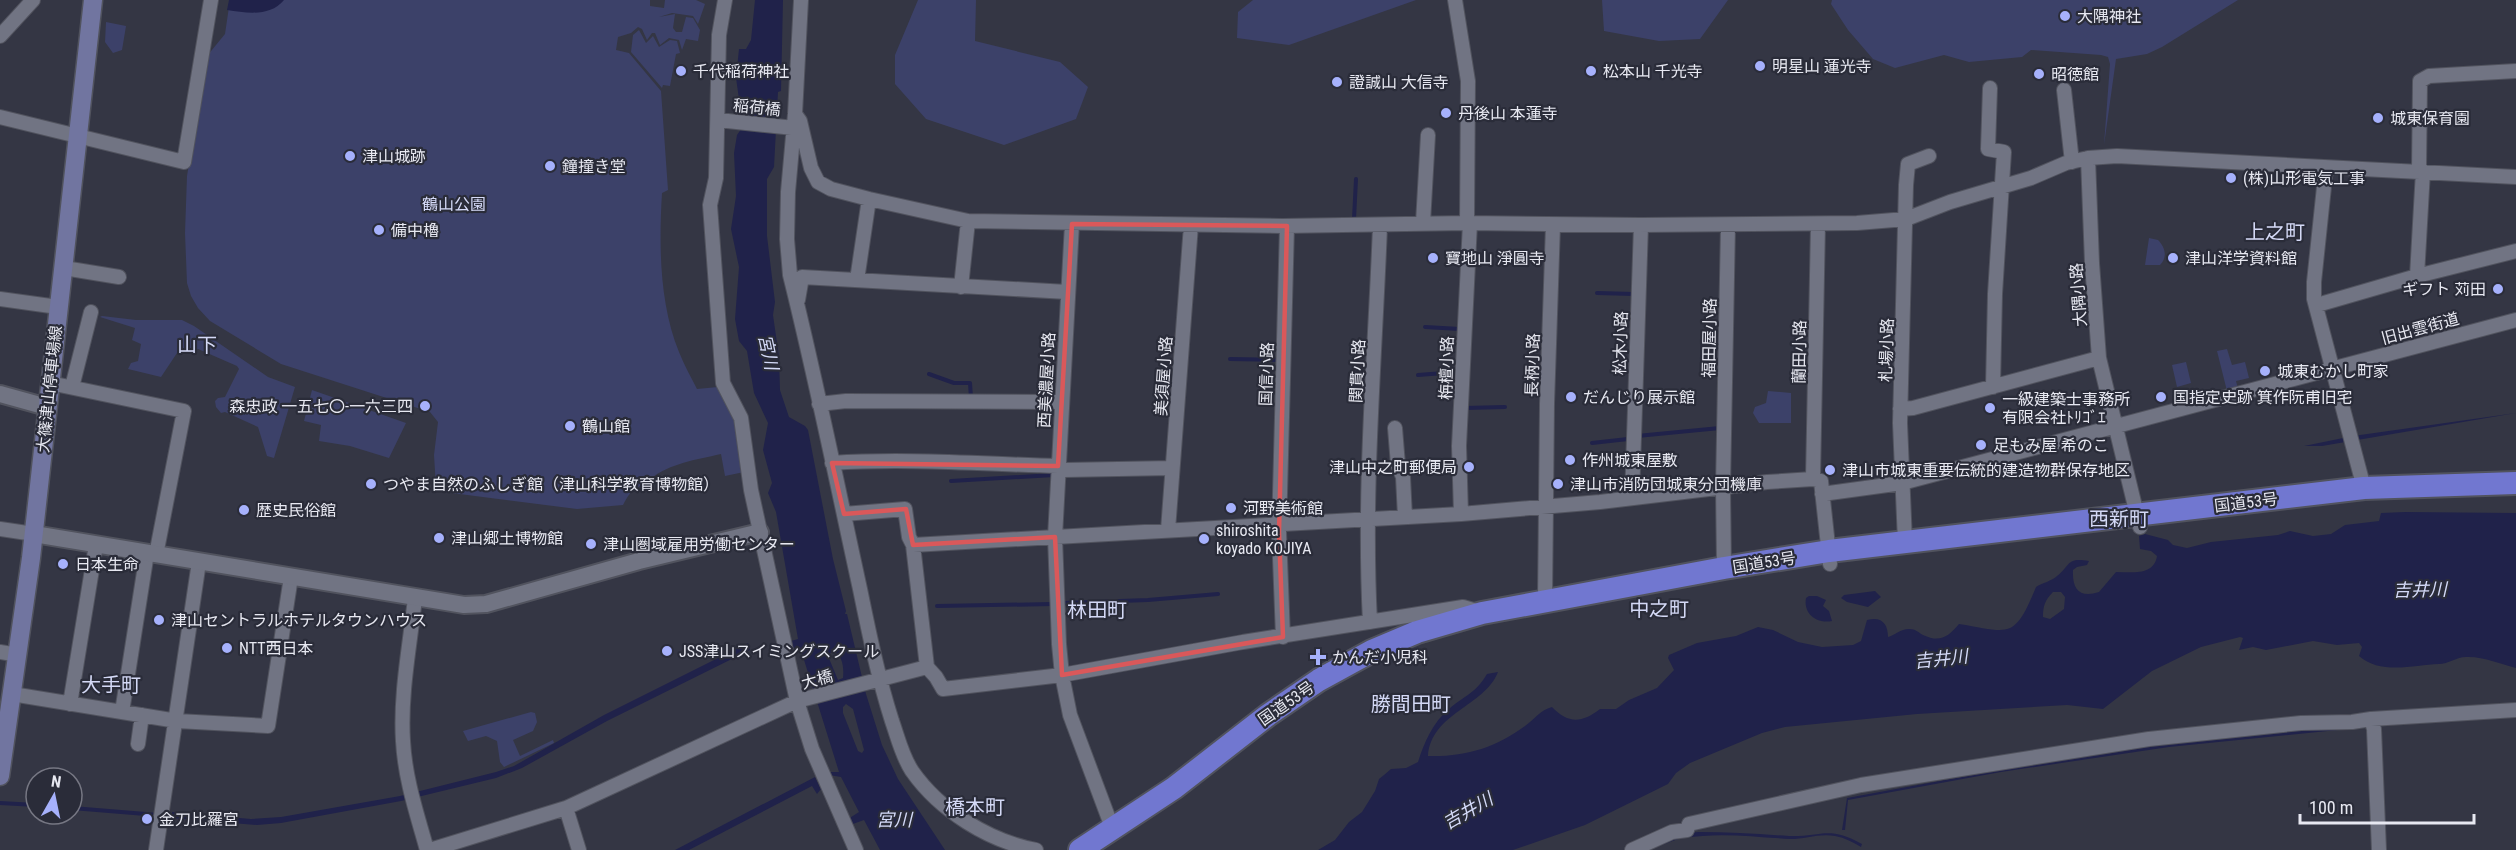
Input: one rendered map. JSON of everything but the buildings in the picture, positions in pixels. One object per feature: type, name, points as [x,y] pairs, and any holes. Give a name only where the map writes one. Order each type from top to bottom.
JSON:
[{"type":"highway","name":"国道53号","points":[[1110,840],[1320,680],[1372,651],[1417,632],[1482,613],[1725,568],[1830,558],[2139,520],[2364,488],[2516,483]]},
{"type":"highway","name":"国道53号","points":[[1080,850],[1110,840],[1180,800],[1316,697],[1351,676],[1408,650],[1485,626],[1905,542],[2344,501],[2516,496]]},
{"type":"main road","name":"大篠津山停車場線","points":[[0,776],[3,734],[12,694],[9,654],[34,534],[93,0]]},
{"type":"street","points":[[0,36],[33,0]]},
{"type":"street","points":[[0,117],[184,162],[211,0]]},
{"type":"street","points":[[725,0],[719,35],[716,178],[710,205],[723,383],[741,418],[751,490],[797,701],[812,749],[856,850]]},
{"type":"street","points":[[801,0],[788,192],[787,239],[790,274],[879,680],[901,749],[912,771],[926,788],[953,813],[973,825],[1008,843],[1036,850]]},
{"type":"street","name":"栴檀小路","points":[[1455,0],[1468,81],[1468,223],[1459,446],[1461,514]]},
{"type":"street","points":[[2417,276],[2421,171],[2420,81],[2428,76],[2516,71]]},
{"type":"street","points":[[1990,88],[1988,149],[2004,152],[1995,294],[1994,387]]},
{"type":"street","points":[[2064,90],[2072,162]]},
{"type":"street","name":"稲荷橋","points":[[719,120],[793,123]]},
{"type":"street","points":[[793,123],[800,121],[811,168],[818,182],[831,189],[869,199],[968,221],[1287,226],[1340,224],[1380,226],[1423,223],[1818,224],[1905,219],[1950,202],[2031,178],[2072,162],[2088,158],[2142,156],[2516,177]]},
{"type":"street","points":[[1423,223],[1428,135]]},
{"type":"street","name":"札場小路","points":[[1905,542],[1900,409],[1908,164],[1929,156]]},
{"type":"street","name":"大隅小路","points":[[2088,158],[2099,358],[2139,520]]},
{"type":"street","points":[[2326,168],[2314,282],[2317,305],[2364,488]]},
{"type":"street","points":[[857,280],[869,199]]},
{"type":"street","points":[[961,287],[968,221]]},
{"type":"street","name":"西美濃屋小路","points":[[1072,224],[1055,537],[1062,675],[1070,715],[1110,840]]},
{"type":"street","name":"蘭田小路","points":[[1813,479],[1818,224]]},
{"type":"street","name":"美須屋小路","points":[[1168,530],[1191,225]]},
{"type":"street","name":"長柄小路","points":[[1545,602],[1553,225]]},
{"type":"street","name":"松木小路","points":[[1632,498],[1641,225]]},
{"type":"street","name":"福田屋小路","points":[[1725,568],[1723,488],[1728,225]]},
{"type":"street","name":"国信小路","points":[[1283,637],[1279,524],[1287,226]]},
{"type":"street","name":"関貫小路","points":[[1370,622],[1366,519],[1380,226]]},
{"type":"street","points":[[2317,305],[2516,251]]},
{"type":"street","points":[[64,268],[120,277]]},
{"type":"street","points":[[797,303],[802,277],[1068,292]]},
{"type":"street","points":[[0,299],[58,307]]},
{"type":"street","points":[[72,387],[91,312]]},
{"type":"street","name":"旧出雲街道","points":[[1822,494],[1902,483],[2516,320]]},
{"type":"street","points":[[1900,409],[1913,408],[2099,358]]},
{"type":"street","points":[[50,383],[184,411],[152,554],[122,712]]},
{"type":"street","points":[[0,394],[47,407]]},
{"type":"street","points":[[819,404],[846,401],[1061,402]]},
{"type":"street","points":[[1395,428],[1398,465],[1403,477],[1405,517]]},
{"type":"street","points":[[832,463],[902,461],[1058,466],[1064,470],[1172,468]]},
{"type":"street","points":[[913,545],[1461,514],[1813,479],[1821,481],[1830,558]]},
{"type":"street","points":[[844,514],[905,509],[909,537],[913,545],[927,667],[943,689],[1062,675],[1243,642],[1463,607],[1482,613]]},
{"type":"street","points":[[0,529],[464,605],[486,603],[639,561],[760,532]]},
{"type":"street","points":[[70,704],[96,545]]},
{"type":"street","points":[[156,850],[199,562]]},
{"type":"street","points":[[12,694],[177,721],[268,726],[291,577]]},
{"type":"street","points":[[415,598],[403,705],[402,740],[408,781],[433,850]]},
{"type":"street","name":"大橋","points":[[433,850],[566,808],[797,701],[927,667]]},
{"type":"street","points":[[1632,850],[1672,832],[1687,830],[1689,824],[1861,785],[1924,774],[2150,739],[2301,723],[2352,722],[2371,718],[2516,710]]},
{"type":"street","points":[[138,744],[142,715]]},
{"type":"street","points":[[2371,718],[2374,729],[2379,850]]},
{"type":"street","points":[[566,808],[579,850]]},
{"type":"highlighted area","points":[[1072,224],[1287,226],[1279,532],[1283,637],[1062,675],[1055,537],[913,545],[906,509],[844,514],[832,463],[1058,466]]},
{"type":"green space","name":"鶴山公園","points":[[230,0],[650,0],[650,6],[664,8],[665,0],[696,0],[705,4],[698,24],[693,16],[672,13],[659,17],[675,14],[673,28],[676,32],[682,32],[686,17],[693,18],[700,30],[698,41],[686,39],[682,50],[679,40],[669,38],[660,45],[655,33],[652,33],[647,40],[642,29],[638,27],[631,33],[618,37],[616,50],[629,53],[661,91],[668,190],[662,193],[661,253],[667,314],[679,352],[697,389],[718,387],[736,420],[744,472],[725,476],[721,454],[702,458],[658,474],[632,492],[623,505],[577,509],[444,492],[436,487],[434,455],[438,422],[430,412],[281,364],[210,321],[198,308],[187,283],[185,233],[187,176],[207,56],[225,34]]},
{"type":"green space","points":[[918,0],[976,0],[975,41],[1060,62],[1088,87],[1076,119],[1004,145],[926,119],[895,84],[895,55]]},
{"type":"green space","points":[[1253,0],[1416,0],[1289,45],[1237,38],[1238,12]]},
{"type":"green space","points":[[1602,0],[1728,0],[1700,39],[1659,41],[1604,31]]},
{"type":"green space","points":[[1832,0],[2238,0],[2162,47],[2147,54],[2116,59],[2104,145],[2110,64],[2108,57],[2031,50],[2022,57],[1969,62],[1944,55],[1895,68],[1873,59],[1848,30],[1831,4]]},
{"type":"green space","points":[[106,22],[126,26],[122,50],[113,53],[105,42]]},
{"type":"green space","points":[[639,30],[646,43],[653,36],[659,47],[670,40],[677,41],[680,53],[676,54],[670,86],[663,85],[662,88],[631,52],[633,35]]},
{"type":"green space","points":[[2149,238],[2158,240],[2164,249],[2164,259],[2160,265],[2145,265]]},
{"type":"green space","points":[[100,317],[136,320],[182,320],[268,377],[295,387],[274,458],[267,456],[258,427],[225,412],[221,413],[216,407],[215,401],[225,397],[239,369],[237,366],[198,349],[191,354],[177,353],[161,377],[128,369],[131,363],[138,361],[141,344],[132,340],[135,328]]},
{"type":"green space","points":[[2227,349],[2232,365],[2245,362],[2249,378],[2236,381],[2238,389],[2227,391],[2217,351]]},
{"type":"green space","points":[[2186,362],[2191,383],[2177,387],[2172,365]]},
{"type":"green space","points":[[312,390],[406,423],[389,458],[350,446],[319,441],[321,425],[304,421]]},
{"type":"green space","points":[[1768,391],[1791,393],[1791,423],[1759,423],[1753,413],[1755,407],[1766,403]]},
{"type":"green space","points":[[531,712],[535,713],[537,722],[533,731],[513,740],[520,756],[553,740],[554,743],[504,767],[500,762],[497,741],[486,736],[468,741],[463,731]]},
{"type":"water","points":[[229,0],[284,0],[272,9],[250,13],[227,10]]},
{"type":"water","name":"宮川","points":[[755,0],[783,0],[781,91],[778,92],[774,167],[767,179],[767,236],[775,302],[773,315],[779,357],[780,390],[789,417],[808,430],[845,614],[847,614],[866,694],[882,745],[898,779],[945,850],[880,850],[864,820],[850,825],[848,819],[859,812],[841,777],[829,775],[829,772],[839,772],[800,647],[792,648],[791,641],[798,639],[776,512],[768,493],[772,483],[763,450],[768,423],[754,393],[747,351],[739,341],[735,319],[739,267],[731,229],[736,196],[734,153],[737,135],[744,125],[745,111],[739,99],[736,78],[739,49],[746,49],[751,40]],"holes":[[[832,651],[841,658],[843,666],[843,678],[838,680],[828,656]],[[846,704],[853,709],[864,750],[862,753],[858,751],[843,713],[843,707]]]},
{"type":"water","points":[[2516,413],[2322,446],[2304,446],[2353,436]]},
{"type":"water","name":"吉井川","points":[[2381,513],[2516,513],[2516,668],[2472,657],[2463,657],[2442,664],[2387,667],[2367,662],[2359,656],[2362,647],[2359,643],[2337,645],[2313,641],[2266,650],[2253,647],[2239,650],[2243,638],[2240,637],[2201,647],[2152,671],[2103,709],[2067,705],[1917,714],[1785,727],[1762,733],[1690,763],[1676,773],[1668,784],[1585,825],[1513,850],[1318,850],[1335,840],[1349,822],[1362,812],[1375,791],[1379,779],[1391,769],[1406,768],[1418,762],[1426,740],[1438,720],[1474,690],[1487,674],[1498,672],[1482,693],[1448,719],[1438,730],[1431,741],[1428,756],[1455,755],[1479,750],[1514,734],[1541,712],[1552,707],[1558,713],[1575,720],[1587,717],[1600,709],[1616,709],[1629,700],[1657,688],[1674,670],[1668,658],[1669,655],[1697,643],[1736,636],[1758,627],[1773,630],[1798,642],[1822,647],[1853,645],[1861,641],[1867,620],[1872,619],[1883,622],[1887,628],[1888,637],[1910,629],[1929,637],[1939,638],[1947,635],[1959,624],[1989,629],[2008,629],[2022,617],[2036,587],[2055,578],[2072,561],[2089,561],[2087,565],[2073,570],[2074,583],[2078,591],[2087,594],[2099,592],[2116,572],[2135,572],[2152,567],[2157,556],[2151,551],[2140,549],[2139,536],[2145,534],[2187,548],[2211,542],[2278,535],[2290,531],[2313,536],[2331,534],[2345,525],[2379,521]],"holes":[[[2053,592],[2061,592],[2065,597],[2064,609],[2050,619],[2043,617],[2044,606],[2048,598]]]},
{"type":"water","points":[[1875,591],[1881,597],[1868,607],[1847,602],[1841,598],[1844,595]]},
{"type":"water","points":[[1817,596],[1826,600],[1823,606],[1829,611],[1832,621],[1821,621],[1812,617],[1806,604],[1806,598]]},
{"type":"water","points":[[748,643],[750,650],[607,721],[522,768],[496,778],[401,801],[281,823],[257,825],[172,818],[172,812],[251,819],[281,817],[400,796],[496,772],[514,766],[604,715]]},
{"type":"water","points":[[2367,727],[2169,747],[2001,772],[1848,800],[1845,830],[1842,830],[1847,798],[2040,763],[2171,743],[2302,730]]},
{"type":"water","points":[[815,777],[821,789],[817,794],[812,786],[689,850],[675,850]]},
{"type":"water","points":[[1686,833],[1789,836],[1833,833],[1862,844],[1861,847],[1846,839],[1829,835],[1790,839],[1711,835],[1679,839],[1641,850]]},
{"type":"waterway","points":[[1354,219],[1356,179]]},
{"type":"waterway","points":[[1597,293],[1634,294]]},
{"type":"waterway","points":[[1425,327],[1460,329]]},
{"type":"waterway","points":[[1230,359],[1279,360]]},
{"type":"waterway","points":[[1418,375],[1457,372]]},
{"type":"waterway","points":[[929,374],[954,383],[970,383],[971,398]]},
{"type":"waterway","points":[[1465,408],[1505,407]]},
{"type":"waterway","points":[[1637,436],[1720,428]]},
{"type":"waterway","points":[[1592,443],[1628,439]]},
{"type":"waterway","points":[[951,481],[1054,475]]},
{"type":"waterway","points":[[1063,603],[1148,600],[1218,594]]},
{"type":"waterway","points":[[937,606],[1053,604]]},
{"type":"waterway","points":[[0,803],[24,804]]},
{"type":"waterway","points":[[84,809],[158,815]]},
{"type":"place","name":"大隅神社","points":[[2065,16]]},
{"type":"place","name":"明星山 蓮光寺","points":[[1760,66]]},
{"type":"place","name":"千代稲荷神社","points":[[681,71]]},
{"type":"place","name":"松本山 千光寺","points":[[1591,71]]},
{"type":"place","name":"昭徳館","points":[[2039,74]]},
{"type":"place","name":"證誠山 大信寺","points":[[1337,82]]},
{"type":"place","name":"丹後山 本蓮寺","points":[[1446,113]]},
{"type":"place","name":"城東保育園","points":[[2378,118]]},
{"type":"place","name":"津山城跡","points":[[350,156]]},
{"type":"place","name":"鐘撞き堂","points":[[550,166]]},
{"type":"place","name":"(株)山形電気工事","points":[[2231,178]]},
{"type":"place","name":"備中櫓","points":[[379,230]]},
{"type":"place","name":"寶地山 淨圓寺","points":[[1433,258]]},
{"type":"place","name":"津山洋学資料館","points":[[2173,258]]},
{"type":"place","name":"ギフト 苅田","points":[[2498,289]]},
{"type":"place","name":"城東むかし町家","points":[[2265,371]]},
{"type":"place","name":"だんじり展示館","points":[[1571,397]]},
{"type":"place","name":"国指定史跡 箕作阮甫旧宅","points":[[2161,397]]},
{"type":"place","name":"森忠政 一五七〇-一六三四","points":[[425,406]]},
{"type":"place","name":"一級建築士事務所 有限会社ﾄﾘｺﾞｴ","points":[[1990,408]]},
{"type":"place","name":"鶴山館","points":[[570,426]]},
{"type":"place","name":"足もみ屋 希のこ","points":[[1981,445]]},
{"type":"place","name":"作州城東屋敷","points":[[1570,460]]},
{"type":"place","name":"津山中之町郵便局","points":[[1469,467]]},
{"type":"place","name":"津山市城東重要伝統的建造物群保存地区","points":[[1830,470]]},
{"type":"place","name":"つやま自然のふしぎ館（津山科学教育博物館）","points":[[371,484]]},
{"type":"place","name":"津山市消防団城東分団機庫","points":[[1558,484]]},
{"type":"place","name":"河野美術館","points":[[1231,508]]},
{"type":"place","name":"歴史民俗館","points":[[244,510]]},
{"type":"place","name":"津山郷土博物館","points":[[439,538]]},
{"type":"place","name":"shiroshita koyado KOJIYA","points":[[1204,539]]},
{"type":"place","name":"津山圏域雇用労働センター","points":[[591,544]]},
{"type":"place","name":"日本生命","points":[[63,564]]},
{"type":"place","name":"津山セントラルホテルタウンハウス","points":[[159,620]]},
{"type":"place","name":"NTT西日本","points":[[227,648]]},
{"type":"place","name":"JSS津山スイミングスクール","points":[[667,651]]},
{"type":"place","name":"かんだ小児科","points":[[1318,657]]},
{"type":"place","name":"金刀比羅宮","points":[[147,819]]},
{"type":"district","name":"上之町","points":[[2275,232]]},
{"type":"district","name":"山下","points":[[197,345]]},
{"type":"district","name":"西新町","points":[[2119,519]]},
{"type":"district","name":"中之町","points":[[1659,609]]},
{"type":"district","name":"林田町","points":[[1097,610]]},
{"type":"district","name":"大手町","points":[[111,685]]},
{"type":"district","name":"勝間田町","points":[[1411,704]]},
{"type":"district","name":"橋本町","points":[[975,807]]}]
